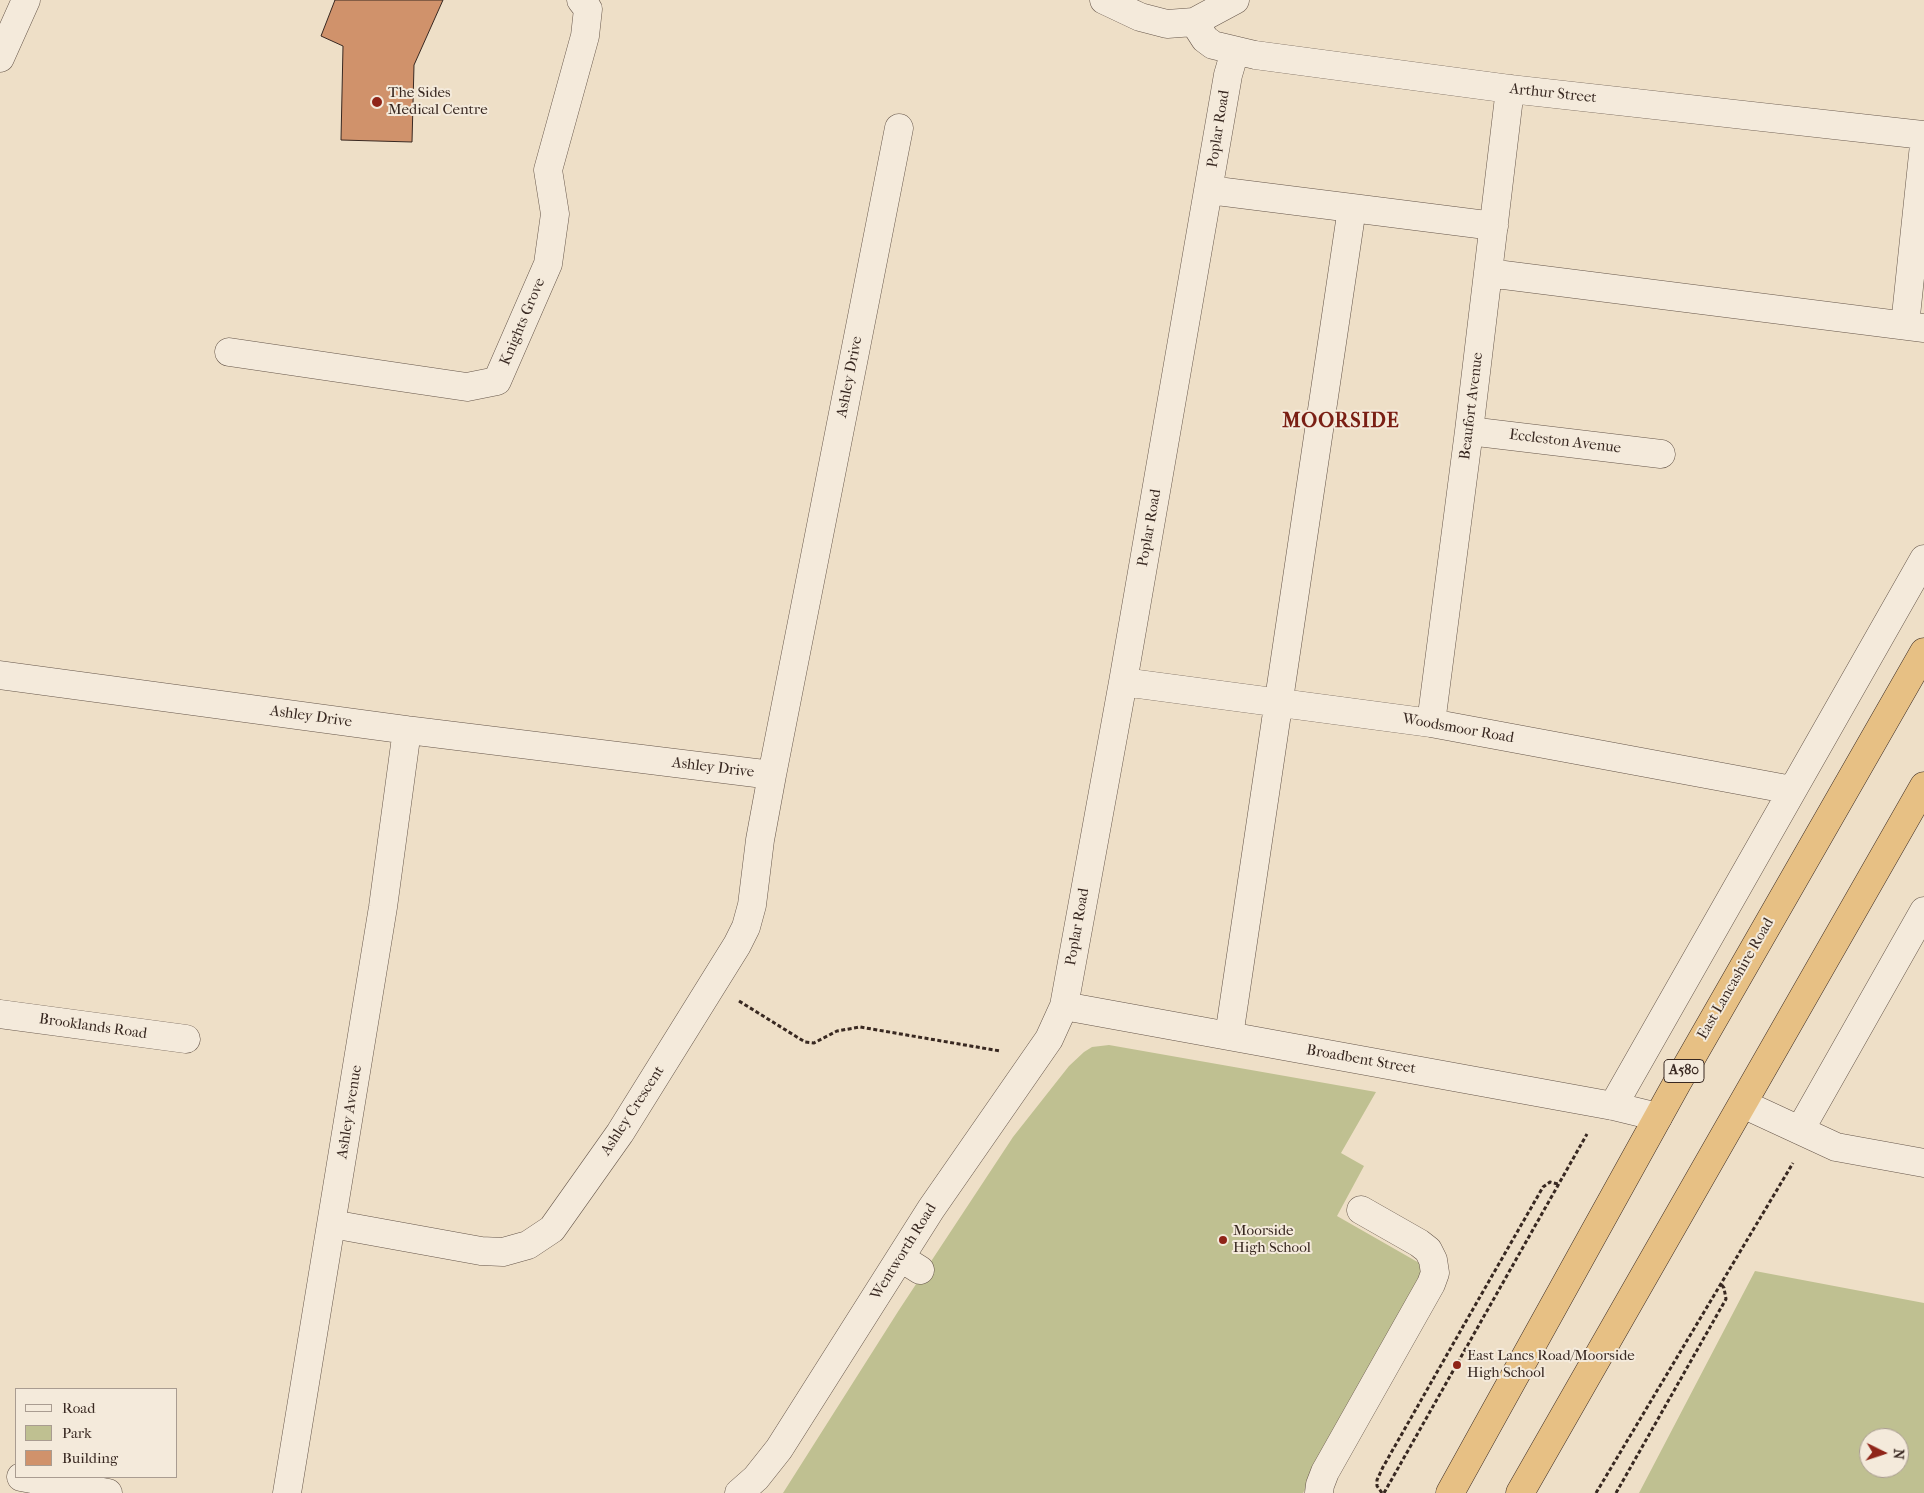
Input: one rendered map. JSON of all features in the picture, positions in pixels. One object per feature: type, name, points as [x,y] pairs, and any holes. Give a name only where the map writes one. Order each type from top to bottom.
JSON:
[{"type":"highway","name":"East Lancashire Road","points":[[1450,1493],[1658,1117],[1924,652]]},
{"type":"highway","points":[[1520,1493],[1924,786]]},
{"type":"street","points":[[0,58],[26,0]]},
{"type":"street","name":"Knights Grove","points":[[229,352],[467,387],[498,381],[548,264],[555,214],[548,170],[585,36],[588,9],[581,0]]},
{"type":"street","points":[[1104,0],[1140,17],[1167,24],[1194,22],[1235,0]]},
{"type":"street","name":"Arthur Street","points":[[1194,22],[1208,42],[1235,51],[1510,89],[1924,135]]},
{"type":"street","name":"Poplar Road","points":[[1064,1006],[1123,682],[1228,75],[1235,51]]},
{"type":"street","name":"Beaufort Avenue","points":[[1431,723],[1469,431],[1510,89]]},
{"type":"street","name":"Ashley Drive","points":[[0,675],[407,730],[772,775],[899,128]]},
{"type":"street","points":[[1488,273],[1914,327],[1924,145]]},
{"type":"street","points":[[1209,190],[1494,226]]},
{"type":"street","points":[[1229,1036],[1352,208]]},
{"type":"street","name":"Eccleston Avenue","points":[[1469,431],[1661,454]]},
{"type":"street","points":[[1613,1106],[1924,559]]},
{"type":"street","name":"Woodsmoor Road","points":[[1123,682],[1431,723],[1792,790]]},
{"type":"street","name":"Ashley Avenue","points":[[287,1493],[383,908],[407,730]]},
{"type":"street","name":"Ashley Crescent","points":[[332,1224],[481,1251],[503,1252],[528,1245],[552,1229],[615,1141],[743,933],[752,905],[760,840],[772,775]]},
{"type":"street","points":[[1805,1132],[1924,911]]},
{"type":"street","name":"Broadbent Street","points":[[1064,1006],[1613,1106],[1658,1117]]},
{"type":"street","name":"Wentworth Road","points":[[739,1493],[756,1478],[788,1456],[822,1380],[911,1264],[931,1209],[1049,1039],[1064,1006]]},
{"type":"street","name":"Brooklands Road","points":[[0,1014],[186,1040]]},
{"type":"street","points":[[1743,1104],[1836,1147],[1924,1163]]},
{"type":"street","points":[[1319,1493],[1320,1484],[1326,1472],[1432,1284],[1435,1273],[1433,1260],[1428,1250],[1419,1242],[1361,1210]]},
{"type":"street","points":[[0,1473],[15,1478]]},
{"type":"street","points":[[26,1481],[108,1493]]},
{"type":"path","points":[[712,985],[805,1042],[814,1043],[837,1031],[860,1027],[1004,1052],[1030,1066]]},
{"type":"path","points":[[1558,1184],[1550,1182],[1543,1187],[1440,1366],[1380,1474],[1377,1486],[1383,1493],[1558,1184],[1584,1138],[1613,1106]]},
{"type":"path","points":[[1596,1493],[1721,1284],[1805,1132]]},
{"type":"path","points":[[1616,1493],[1726,1300],[1724,1288],[1721,1284]]},
{"type":"green space","name":"Moorside High School","points":[[1109,1045],[1376,1092],[1341,1153],[1364,1166],[1337,1216],[1421,1264],[1423,1286],[1303,1493],[783,1493],[899,1310],[1013,1137],[1069,1066],[1092,1047]]},
{"type":"green space","points":[[1755,1271],[1924,1303],[1924,1493],[1639,1493]]},
{"type":"building","name":"The Sides Medical Centre","points":[[335,0],[443,0],[414,65],[412,142],[341,140],[343,46],[321,36]]},
{"type":"place","name":"The Sides Medical Centre","points":[[377,102]]},
{"type":"place","name":"Moorside High School","points":[[1223,1240]]},
{"type":"place","name":"East Lancs Road/Moorside High School","points":[[1457,1365]]},
{"type":"district","name":"MOORSIDE","points":[[1341,422]]}]
